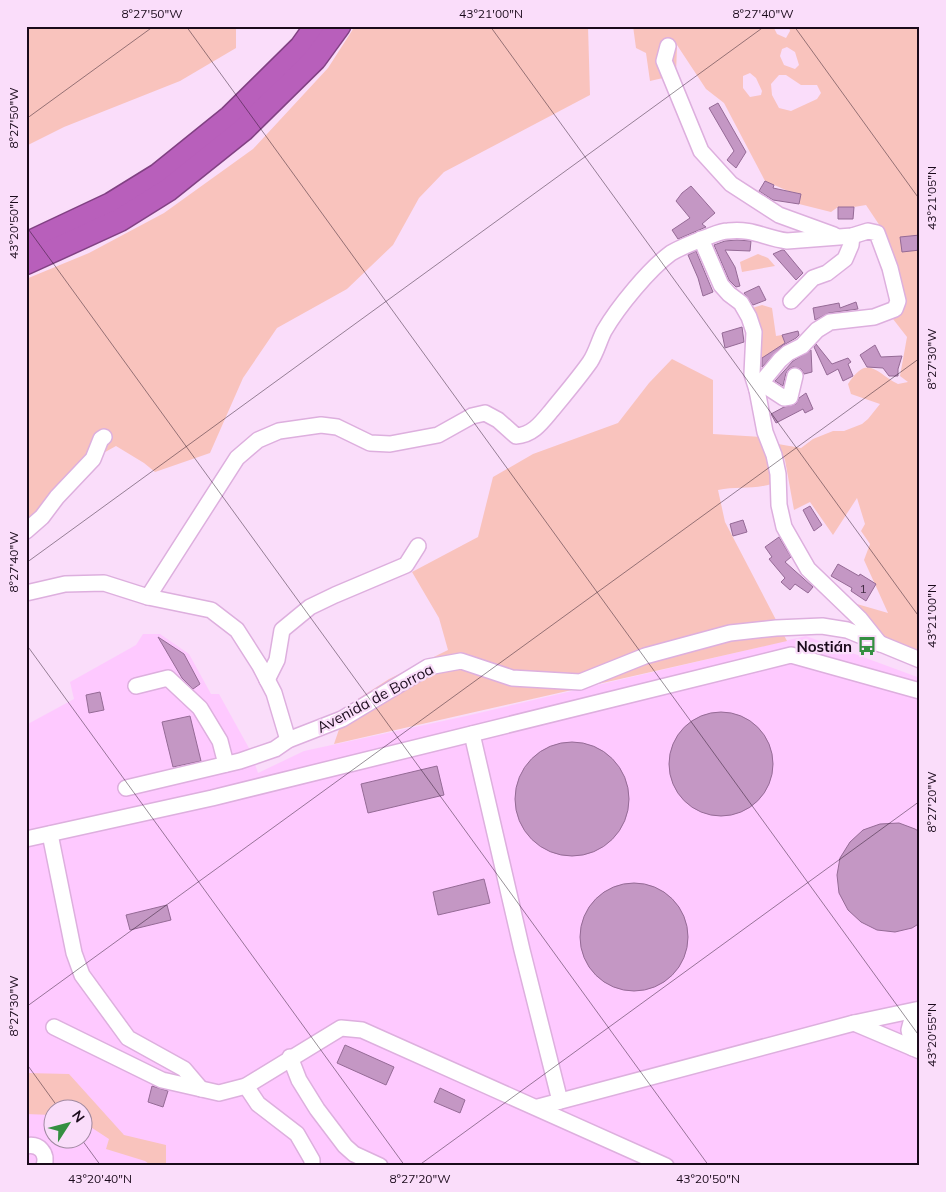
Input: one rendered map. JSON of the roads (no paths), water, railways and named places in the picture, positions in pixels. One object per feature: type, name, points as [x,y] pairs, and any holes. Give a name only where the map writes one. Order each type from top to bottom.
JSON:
[{"type":"highway","points":[[26,244],[111,204],[158,175],[230,117],[301,47],[316,26]]},
{"type":"highway","points":[[26,263],[120,220],[168,190],[243,130],[315,59],[339,26]]},
{"type":"street","points":[[668,46],[664,61],[701,151],[731,184],[779,215],[846,236],[851,245],[845,259],[826,273],[813,278],[791,301]]},
{"type":"street","points":[[148,597],[237,458],[258,440],[278,431],[321,425],[337,427],[370,443],[390,444],[438,435],[472,416],[485,413],[498,420],[516,436],[523,436],[536,428],[575,382],[591,360],[604,332],[619,310],[658,264],[672,253],[701,239],[726,231],[755,231],[777,240],[787,241],[846,236],[868,231],[878,233],[890,268],[898,301],[895,309],[874,317],[830,322],[817,330],[802,346],[788,353],[759,386]]},
{"type":"street","points":[[701,239],[721,285],[740,303],[749,316],[754,332],[752,374],[759,386],[765,432],[774,455],[778,474],[779,506],[784,527],[808,569],[860,619],[882,646]]},
{"type":"street","points":[[759,386],[784,398],[790,397],[795,376]]},
{"type":"street","points":[[26,531],[42,517],[57,496],[93,459],[101,439],[104,437]]},
{"type":"street","points":[[267,680],[277,660],[282,630],[310,607],[406,565],[418,546]]},
{"type":"street","points":[[26,593],[65,584],[104,583],[148,597],[211,610],[237,630],[260,666],[274,693],[288,740]]},
{"type":"street","name":"Avenida de Borroa","points":[[126,788],[226,764],[275,749],[288,740],[342,719],[428,667],[461,660],[512,678],[580,682],[645,656],[730,633],[822,626],[847,630],[920,660]]},
{"type":"street","points":[[26,839],[212,798],[791,655],[920,691]]},
{"type":"street","points":[[136,686],[168,678],[200,708],[220,741],[226,764]]},
{"type":"street","points":[[472,734],[522,950],[560,1101]]},
{"type":"street","points":[[50,834],[74,953],[82,975],[128,1038],[184,1069],[201,1089]]},
{"type":"street","points":[[538,1107],[854,1023],[917,1010]]},
{"type":"street","points":[[916,1050],[909,1030],[917,1010]]},
{"type":"street","points":[[895,1014],[897,1028],[916,1050]]},
{"type":"street","points":[[854,1023],[916,1050]]},
{"type":"street","points":[[54,1027],[162,1080],[219,1093],[246,1086],[341,1028],[362,1030],[538,1107],[666,1166]]},
{"type":"street","points":[[290,1058],[299,1080],[312,1102],[345,1146],[354,1154],[380,1166]]},
{"type":"street","points":[[246,1086],[258,1104],[297,1134],[312,1160],[312,1166]]},
{"type":"street","points":[[26,1146],[33,1145],[42,1150],[45,1156],[44,1166]]},
{"type":"place","name":"Nostián","points":[[867,646]]}]
